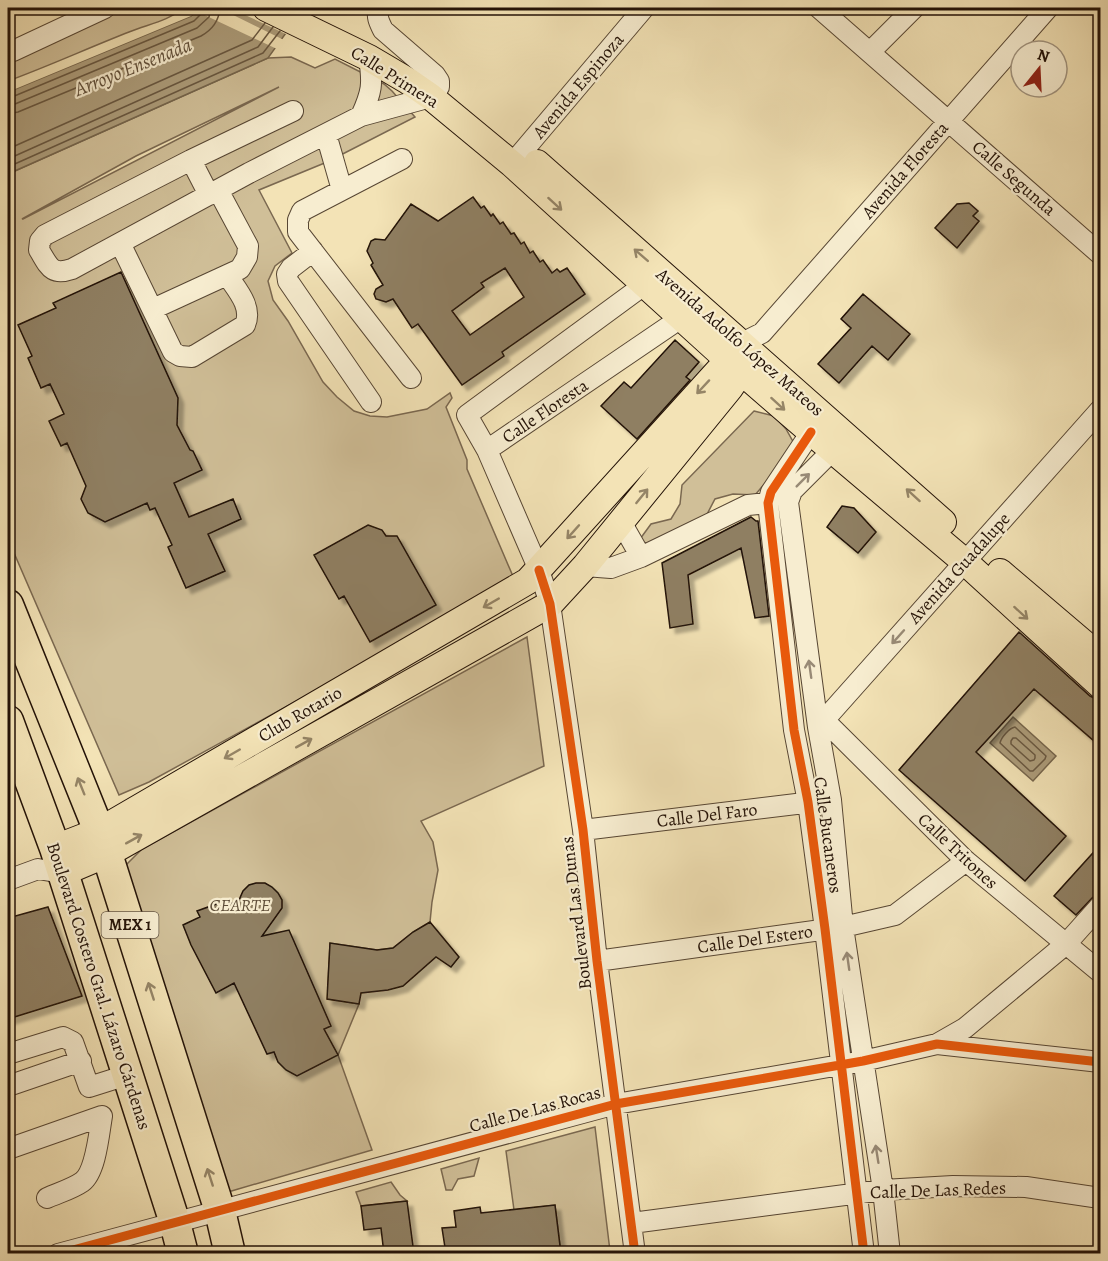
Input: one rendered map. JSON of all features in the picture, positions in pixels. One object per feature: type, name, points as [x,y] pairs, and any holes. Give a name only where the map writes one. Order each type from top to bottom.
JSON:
[{"type":"highway","name":"MEX 1","points":[[8,605],[103,843],[220,1211],[230,1254]]},
{"type":"highway","name":"Boulevard Costero Gral. Lázaro Cárdenas","points":[[8,721],[52,864],[127,1075],[183,1254]]},
{"type":"main road","name":"Calle Primera","points":[[266,8],[357,44]]},
{"type":"main road","name":"Calle Primera","points":[[302,8],[408,81],[435,92],[517,157]]},
{"type":"main road","name":"Avenida Adolfo López Mateos","points":[[517,157],[644,285],[681,318],[745,352],[811,432],[832,451],[1101,657]]},
{"type":"main road","name":"Avenida Adolfo López Mateos","points":[[517,157],[745,352],[970,556],[1101,685]]},
{"type":"main road","name":"Avenida Floresta","points":[[550,604],[621,522],[745,352]]},
{"type":"main road","name":"Avenida Floresta","points":[[539,570],[745,352]]},
{"type":"main road","name":"Club Rotario","points":[[103,843],[528,581],[539,570]]},
{"type":"main road","name":"Club Rotario","points":[[52,864],[103,843],[550,604]]},
{"type":"street","points":[[13,51],[105,8]]},
{"type":"street","name":"Avenida Espinoza","points":[[517,157],[644,8]]},
{"type":"street","name":"Calle Segunda","points":[[819,8],[1101,254]]},
{"type":"street","points":[[870,52],[914,8]]},
{"type":"street","name":"Avenida Floresta","points":[[745,352],[1048,8]]},
{"type":"street","points":[[294,111],[191,160],[45,235],[40,241],[39,250],[51,269],[62,273],[362,116],[435,92],[438,81],[435,75],[383,30],[378,20],[378,10]]},
{"type":"street","points":[[357,44],[373,80],[362,116]]},
{"type":"street","points":[[326,134],[342,190]]},
{"type":"street","points":[[402,159],[302,211],[298,220],[298,232],[411,378]]},
{"type":"street","points":[[153,309],[240,269],[247,257],[248,246],[191,160]]},
{"type":"street","points":[[120,243],[173,352],[180,356],[192,357],[245,325],[248,319],[247,307],[227,275]]},
{"type":"street","points":[[313,251],[291,268],[287,274],[288,281],[370,402]]},
{"type":"street","points":[[487,450],[467,416],[644,285]]},
{"type":"street","name":"Calle Floresta","points":[[539,570],[487,450],[681,318]]},
{"type":"street","name":"Avenida Guadalupe","points":[[821,723],[1101,410]]},
{"type":"street","points":[[585,566],[611,568],[641,557],[748,505],[768,503],[771,492],[811,432]]},
{"type":"street","name":"Calle Bucaneros","points":[[832,451],[792,491],[788,502],[831,800],[840,1065],[864,1254]]},
{"type":"street","name":"Calle Bucaneros","points":[[768,503],[794,730],[863,1061],[883,1190],[890,1254]]},
{"type":"street","points":[[621,522],[641,557]]},
{"type":"street","name":"Boulevard Las Dunas","points":[[539,570],[550,604],[583,830],[597,961],[635,1254]]},
{"type":"street","points":[[794,730],[821,723]]},
{"type":"street","name":"Calle Tritones","points":[[821,723],[966,861],[1101,972]]},
{"type":"street","name":"Calle Del Faro","points":[[583,830],[831,800]]},
{"type":"street","name":"Calle Del Estero","points":[[597,961],[834,928],[895,915],[966,861]]},
{"type":"street","points":[[8,880],[52,864]]},
{"type":"street","points":[[938,1044],[964,1028],[1066,944],[1101,906]]},
{"type":"street","points":[[8,1054],[63,1037],[73,1042],[102,1116],[89,1175],[82,1182],[47,1198]]},
{"type":"street","name":"Calle De Las Rocas","points":[[58,1254],[616,1104],[863,1061],[938,1044],[1101,1062]]},
{"type":"street","points":[[8,1086],[81,1061]]},
{"type":"street","points":[[89,1087],[127,1075]]},
{"type":"street","points":[[8,1149],[102,1116]]},
{"type":"street","name":"Calle De Las Redes","points":[[632,1223],[883,1190],[953,1186],[1026,1187],[1101,1198]]},
{"type":"green space","points":[[87,8],[185,8],[165,19],[8,81],[8,43]]},
{"type":"green space","points":[[291,57],[315,68],[335,59],[384,84],[415,117],[327,162],[259,190],[292,253],[275,266],[268,281],[273,300],[288,321],[323,382],[354,411],[370,416],[387,417],[427,409],[450,393],[452,398],[446,407],[467,460],[467,469],[515,581],[149,782],[119,795],[8,539],[8,174],[268,58]],"holes":[[[279,87],[23,219],[136,156]]]},
{"type":"green space","points":[[754,411],[774,416],[786,429],[796,447],[755,495],[733,494],[715,499],[705,518],[647,548],[640,539],[651,524],[671,519],[680,504],[682,485]]},
{"type":"green space","name":"CEARTE","points":[[527,637],[544,766],[421,821],[433,842],[438,870],[430,922],[393,948],[377,950],[330,943],[329,999],[359,1004],[338,1055],[372,1150],[228,1192],[126,865],[142,849]]},
{"type":"green space","points":[[595,1127],[610,1251],[561,1253],[555,1205],[514,1210],[506,1151]]},
{"type":"green space","points":[[479,1158],[474,1176],[458,1179],[452,1190],[446,1190],[441,1169]]},
{"type":"green space","points":[[391,1182],[407,1201],[361,1206],[356,1192]]},
{"type":"water","name":"Arroyo Ensenada","points":[[199,8],[304,8],[268,58],[8,174],[8,92],[191,16]]},
{"type":"water","points":[[1013,717],[1056,756],[1033,781],[990,743]]},
{"type":"pier","points":[[195,8],[219,8],[284,40],[277,49],[196,11],[191,16],[8,92],[8,89],[190,13]]},
{"type":"pier","points":[[230,8],[307,8],[288,35]]},
{"type":"building","points":[[473,197],[481,208],[484,206],[491,216],[493,214],[500,224],[503,222],[521,244],[524,242],[530,253],[533,251],[540,262],[543,260],[552,273],[557,269],[560,272],[567,268],[585,294],[502,352],[504,356],[462,385],[418,324],[412,328],[393,299],[386,302],[376,299],[374,294],[376,289],[383,285],[371,265],[373,263],[367,251],[371,241],[385,240],[411,204],[438,221]],"holes":[[[505,268],[524,297],[470,335],[452,311],[484,287],[481,283]]]},
{"type":"building","points":[[969,203],[978,211],[973,216],[979,221],[957,248],[935,228],[957,204]]},
{"type":"building","points":[[121,272],[178,398],[177,425],[202,470],[174,483],[189,517],[233,499],[241,519],[208,534],[225,571],[186,588],[168,547],[172,545],[155,508],[150,510],[147,503],[105,522],[88,513],[81,499],[86,486],[67,443],[61,446],[49,421],[64,414],[50,384],[41,388],[28,358],[32,356],[18,325],[56,308],[53,303]]},
{"type":"building","points":[[863,294],[910,334],[888,360],[872,346],[839,383],[818,364],[851,328],[841,319]]},
{"type":"building","points":[[675,340],[699,362],[686,377],[690,380],[637,439],[601,406],[624,382],[631,388]]},
{"type":"building","points":[[842,506],[854,508],[876,532],[858,553],[827,527]]},
{"type":"building","points":[[751,517],[758,521],[769,616],[755,618],[741,548],[688,575],[693,624],[670,628],[662,563]]},
{"type":"building","points":[[368,525],[382,530],[386,536],[397,536],[436,605],[370,642],[344,596],[339,599],[314,555]]},
{"type":"building","points":[[1019,632],[1090,696],[1101,700],[1101,747],[1034,689],[976,752],[1066,836],[1025,881],[899,770]]},
{"type":"building","points":[[1101,844],[1101,894],[1092,898],[1076,915],[1054,896]]},
{"type":"building","points":[[265,883],[272,887],[282,900],[282,908],[262,936],[289,930],[331,1026],[324,1029],[338,1055],[297,1076],[278,1062],[274,1052],[267,1054],[234,983],[216,993],[183,925],[200,917],[197,911],[222,902],[225,906],[239,900],[249,885]]},
{"type":"building","points":[[48,907],[82,996],[8,1019],[8,918]]},
{"type":"building","points":[[430,922],[459,957],[451,967],[436,957],[403,986],[361,993],[359,1004],[327,999],[330,943],[377,950],[393,948]]},
{"type":"building","points":[[407,1201],[414,1254],[384,1254],[381,1228],[364,1230],[361,1206]]},
{"type":"building","points":[[555,1205],[561,1254],[446,1254],[442,1228],[456,1227],[454,1211],[480,1207],[481,1213]]},
{"type":"cycle path","points":[[811,432],[771,492],[768,503],[794,730],[808,802],[825,929],[864,1254]]},
{"type":"cycle path","points":[[539,570],[550,604],[583,830],[597,961],[635,1254]]},
{"type":"cycle path","points":[[58,1254],[616,1104],[863,1061],[937,1044],[1100,1062]]}]
